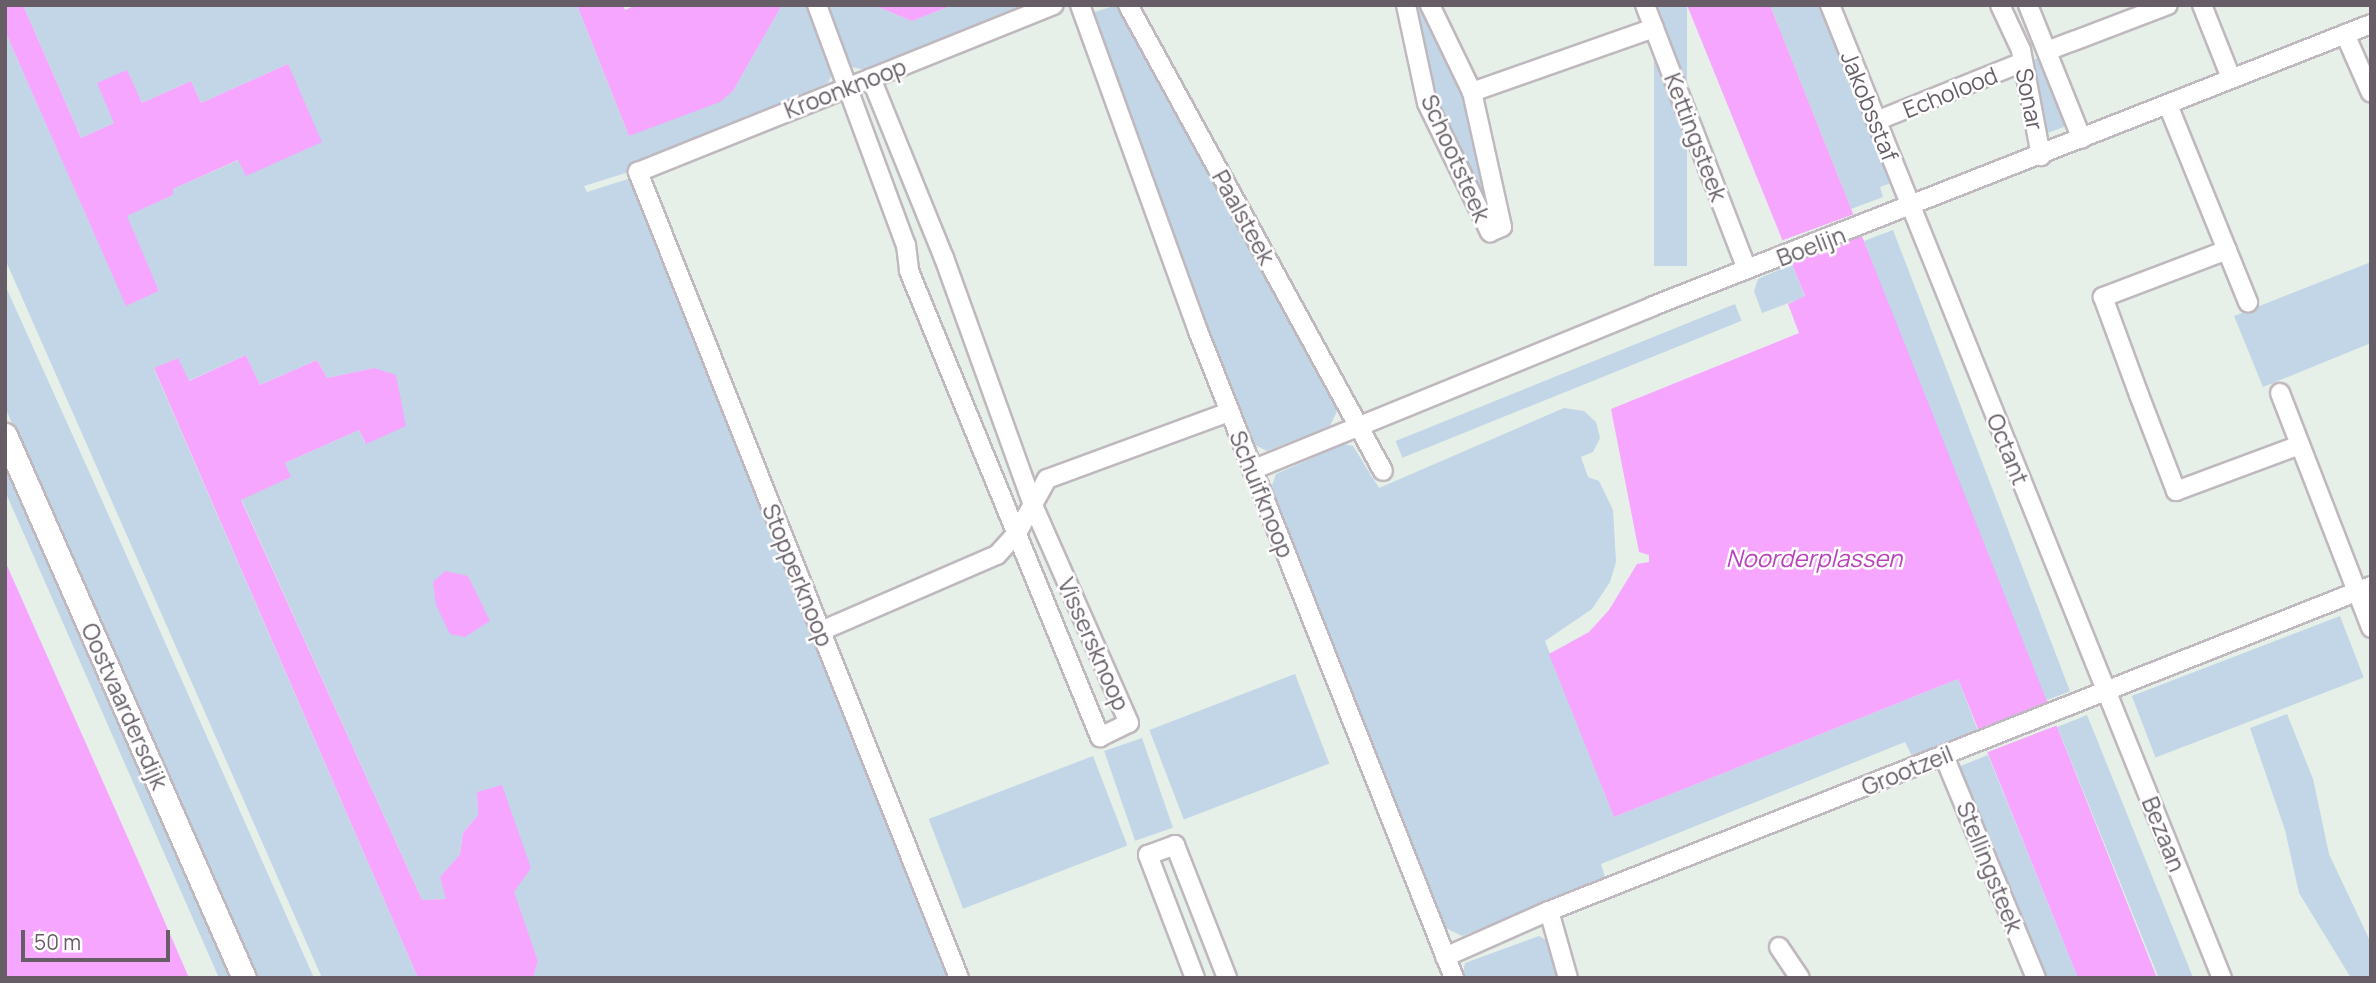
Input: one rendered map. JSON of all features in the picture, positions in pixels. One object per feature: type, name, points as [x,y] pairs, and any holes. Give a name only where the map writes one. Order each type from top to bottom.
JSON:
[{"type":"main road","name":"Oostvaardersdijk","points":[[5,435],[244,978]]},
{"type":"street","name":"Vissersknoop","points":[[817,5],[906,245],[909,271],[1100,737],[1129,723],[1033,505],[944,258],[871,78]]},
{"type":"street","name":"Kroonknoop","points":[[638,172],[1054,5]]},
{"type":"street","name":"Schuifknoop","points":[[1080,5],[1229,412],[1454,978]]},
{"type":"street","name":"Paalsteek","points":[[1128,5],[1383,471]]},
{"type":"street","name":"Schootsteek","points":[[1406,5],[1427,103],[1490,232],[1503,228],[1472,92],[1430,5]]},
{"type":"street","name":"Kettingsteek","points":[[1645,5],[1747,269]]},
{"type":"street","name":"Jakobsstaf","points":[[1830,5],[1910,207]]},
{"type":"street","name":"Sonar","points":[[2000,5],[2023,62],[2041,156]]},
{"type":"street","name":"Sonar","points":[[2028,5],[2082,139]]},
{"type":"street","points":[[2047,51],[2168,5]]},
{"type":"street","points":[[2202,5],[2231,78]]},
{"type":"street","name":"Boelijn","points":[[1252,470],[1747,269],[2041,156],[2371,24]]},
{"type":"street","points":[[1472,92],[1654,28]]},
{"type":"street","points":[[2345,34],[2371,93]]},
{"type":"street","name":"Echolood","points":[[1876,121],[2023,62]]},
{"type":"street","points":[[2168,105],[2248,302]]},
{"type":"street","name":"Stopperknoop","points":[[638,172],[959,978]]},
{"type":"street","name":"Octant","points":[[1910,207],[2105,691]]},
{"type":"street","points":[[2227,250],[2103,297],[2139,395],[2176,491],[2300,445]]},
{"type":"street","points":[[2280,393],[2363,588],[2371,628]]},
{"type":"street","points":[[821,631],[997,555],[1017,533],[1047,479],[1229,412]]},
{"type":"street","name":"Grootzeil","points":[[1446,957],[1549,911],[2363,588]]},
{"type":"street","name":"Bezaan","points":[[2105,691],[2222,978]]},
{"type":"street","name":"Stellingsteek","points":[[1944,756],[2036,978]]},
{"type":"street","points":[[1195,978],[1148,855],[1175,845],[1227,978]]},
{"type":"street","points":[[1549,911],[1568,978]]},
{"type":"street","points":[[1786,978],[1779,947],[1800,978]]},
{"type":"shaded area","points":[[23,5],[577,5],[629,136],[733,91],[782,5],[805,5],[833,72],[828,83],[811,90],[812,95],[628,168],[629,172],[584,186],[587,192],[631,178],[951,978],[533,978],[538,961],[477,792],[478,815],[463,833],[460,854],[440,877],[447,899],[422,900],[241,499],[290,477],[285,463],[359,430],[365,443],[374,368],[327,378],[317,360],[260,385],[246,355],[188,381],[178,358],[154,369],[418,978],[322,978],[5,259],[5,31],[126,305],[159,291],[126,216],[173,195],[173,189],[239,160],[247,176],[288,64],[201,103],[191,81],[142,103],[126,70],[114,123],[81,138]]},
{"type":"shaded area","points":[[828,5],[873,5],[912,21],[953,5],[1033,5],[874,69],[861,69],[852,67]]},
{"type":"shaded area","points":[[1117,5],[1337,411],[1330,426],[1267,451],[1249,442],[1091,13]]},
{"type":"shaded area","points":[[1411,5],[1425,5],[1462,83],[1492,221],[1433,102]]},
{"type":"shaded area","points":[[1654,5],[1687,5],[1687,266],[1654,266]]},
{"type":"shaded area","points":[[1770,5],[1821,5],[1891,183],[1880,187],[1883,197],[1851,209]]},
{"type":"shaded area","points":[[2043,56],[2069,125],[2045,134],[2033,60]]},
{"type":"shaded area","points":[[1893,230],[2070,691],[2041,702],[1864,241]]},
{"type":"shaded area","points":[[2371,262],[2371,343],[2263,387],[2234,316]]},
{"type":"shaded area","points":[[1792,264],[1805,297],[1762,313],[1754,291],[1758,279]]},
{"type":"shaded area","points":[[5,285],[314,978],[257,978],[211,876],[5,407]]},
{"type":"shaded area","points":[[1735,304],[1742,321],[1402,458],[1396,441]]},
{"type":"shaded area","points":[[1564,408],[1584,411],[1596,422],[1600,438],[1593,452],[1581,457],[1588,477],[1599,481],[1613,510],[1616,562],[1610,582],[1592,609],[1545,641],[1614,817],[1958,679],[1978,731],[1912,756],[1905,742],[1601,864],[1606,880],[1462,936],[1444,927],[1269,494],[1276,474],[1344,444],[1353,446],[1379,488]]},
{"type":"shaded area","points":[[5,454],[237,978],[219,978],[5,491]]},
{"type":"shaded area","points":[[2340,616],[2364,678],[2155,758],[2132,696]]},
{"type":"shaded area","points":[[1295,674],[1329,764],[1184,820],[1149,730]]},
{"type":"shaded area","points":[[2287,714],[2313,779],[2329,854],[2371,943],[2371,978],[2351,978],[2299,893],[2285,830],[2250,728]]},
{"type":"shaded area","points":[[2087,715],[2193,977],[2159,978],[2057,727]]},
{"type":"shaded area","points":[[1142,738],[1173,828],[1135,841],[1104,751]]},
{"type":"shaded area","points":[[1988,755],[2078,978],[2045,978],[1959,767]]},
{"type":"shaded area","points":[[1093,756],[1127,846],[963,909],[929,819]]},
{"type":"shaded area","points":[[1539,936],[1548,941],[1558,978],[1462,978],[1465,963]]},
{"type":"water","points":[[5,5],[23,5],[81,138],[114,123],[97,83],[127,70],[142,103],[191,81],[201,103],[288,64],[322,142],[246,176],[238,160],[173,189],[173,195],[127,216],[159,291],[126,306],[5,31]]},
{"type":"water","points":[[577,5],[623,5],[625,10],[636,5],[782,5],[733,91],[720,102],[629,136]]},
{"type":"water","points":[[873,5],[953,5],[912,21]]},
{"type":"water","name":"Noorderplassen","points":[[1687,5],[1770,5],[2157,978],[2078,978],[1958,679],[1614,817],[1549,654],[1589,632],[1609,610],[1637,564],[1649,562],[1649,555],[1639,552],[1611,409],[1799,333],[1788,304],[1805,296]]},
{"type":"water","points":[[246,355],[260,385],[317,360],[327,378],[374,368],[396,375],[406,426],[366,444],[359,430],[285,463],[291,477],[241,500],[422,900],[446,899],[440,877],[460,854],[463,833],[478,815],[477,792],[502,785],[531,868],[514,892],[538,961],[533,978],[418,978],[154,368],[178,358],[189,381]]},
{"type":"water","points":[[5,561],[147,881],[189,978],[5,978]]},
{"type":"water","points":[[445,571],[468,576],[490,621],[465,637],[450,634],[436,605],[433,582]]},
{"type":"pier","points":[[1857,213],[1865,235],[1787,263],[1779,241]]},
{"type":"pier","points":[[2051,701],[2060,724],[1983,754],[1974,730]]}]
